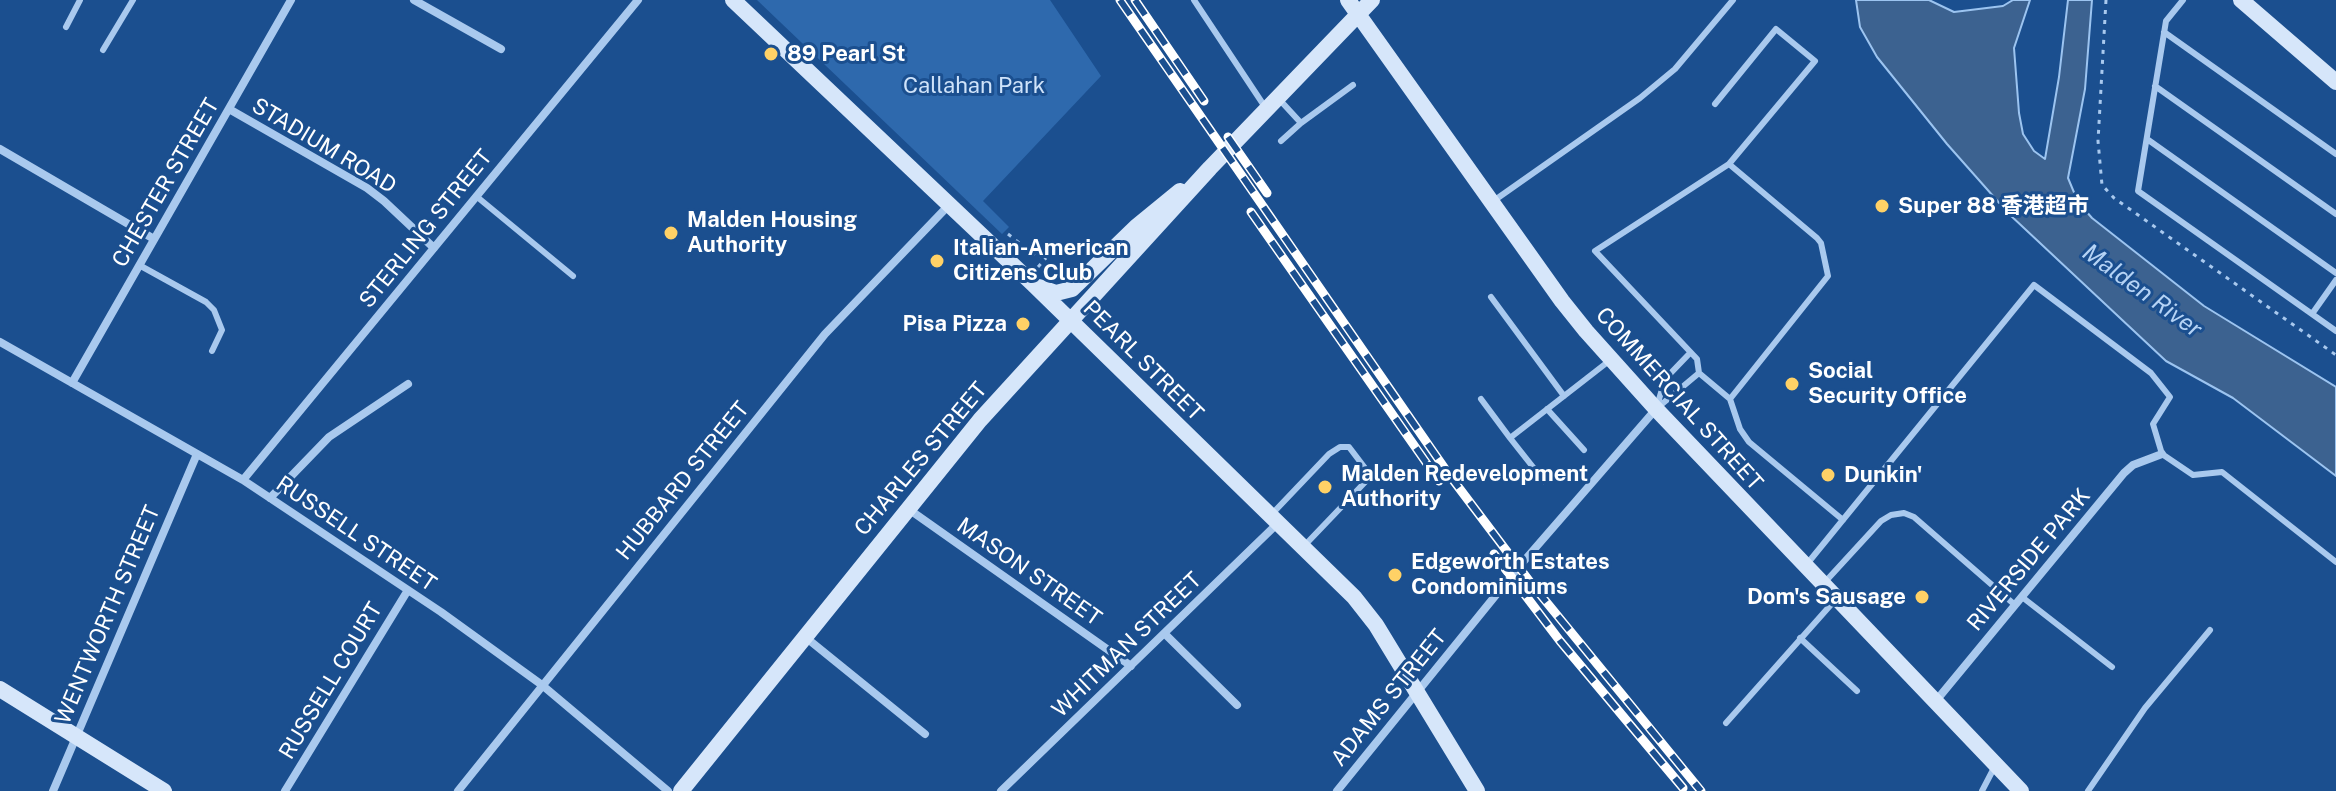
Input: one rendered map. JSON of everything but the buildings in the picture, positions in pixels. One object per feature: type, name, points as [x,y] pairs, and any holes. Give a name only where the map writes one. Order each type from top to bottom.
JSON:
[{"type":"street","name":"CHESTER STREET","points":[[72,383],[291,0]]},
{"type":"street","points":[[414,0],[501,49]]},
{"type":"street","name":"STERLING STREET","points":[[243,480],[638,0]]},
{"type":"street","name":"PEARL STREET","points":[[733,0],[949,205],[1032,274],[1071,321],[1362,606],[1418,691],[1477,791]]},
{"type":"street","name":"COMMERCIAL STREET","points":[[1348,0],[1562,301],[1656,409],[2021,791]]},
{"type":"street","name":"CHARLES STREET","points":[[681,791],[980,420],[1210,168],[1372,0]]},
{"type":"street","points":[[2241,0],[2336,82]]},
{"type":"street","name":"STADIUM ROAD","points":[[229,109],[376,194],[434,248]]},
{"type":"street","points":[[0,149],[154,239]]},
{"type":"street","name":"CHARLES STREET","points":[[1032,274],[1052,292],[1072,289],[1164,202],[1210,168]]},
{"type":"street","name":"HUBBARD STREET","points":[[458,791],[825,334],[949,205]]},
{"type":"street","name":"RUSSELL STREET","points":[[0,342],[243,480],[408,590],[542,685],[668,791]]},
{"type":"street","points":[[270,498],[329,437],[408,384]]},
{"type":"street","name":"ADAMS STREET","points":[[1337,791],[1517,569],[1656,409]]},
{"type":"street","name":"WENTWORTH STREET","points":[[53,791],[197,454]]},
{"type":"street","name":"RIVERSIDE PARK","points":[[1935,702],[2124,473],[2133,465],[2162,454]]},
{"type":"street","name":"MASON STREET","points":[[907,508],[1131,666]]},
{"type":"street","name":"WHITMAN STREET","points":[[1001,791],[1165,634],[1273,520]]},
{"type":"street","name":"RUSSELL COURT","points":[[285,791],[408,590]]},
{"type":"street","points":[[1165,634],[1237,705]]},
{"type":"street","points":[[804,636],[925,734]]},
{"type":"street","points":[[0,689],[164,791]]},
{"type":"lane","points":[[66,27],[80,0]]},
{"type":"lane","points":[[103,50],[133,0]]},
{"type":"lane","points":[[1194,0],[1272,104],[1301,123]]},
{"type":"lane","points":[[1492,202],[1640,98],[1675,69],[1733,0]]},
{"type":"lane","points":[[2183,0],[2166,21],[2138,191],[2336,331]]},
{"type":"lane","points":[[1715,104],[1776,29],[1815,61],[1729,164],[1595,251],[1697,359],[1699,373],[1730,399],[1740,429],[1749,442],[1843,520]]},
{"type":"lane","points":[[2164,32],[2336,154]]},
{"type":"lane","points":[[1281,141],[1353,85]]},
{"type":"lane","points":[[2155,86],[2336,214]]},
{"type":"lane","points":[[2147,139],[2336,273]]},
{"type":"lane","points":[[1729,164],[1817,238],[1821,243],[1828,276],[1730,399]]},
{"type":"lane","points":[[476,196],[573,276]]},
{"type":"lane","points":[[139,265],[206,302],[214,310],[222,330],[212,351]]},
{"type":"lane","points":[[2312,314],[2336,280]]},
{"type":"lane","points":[[1805,566],[2034,285],[2151,373],[2170,397],[2153,424],[2162,454],[2193,475],[2222,472],[2336,562]]},
{"type":"lane","points":[[1491,297],[1564,396]]},
{"type":"lane","points":[[1656,409],[1665,379],[1690,353]]},
{"type":"lane","points":[[1510,438],[1612,359]]},
{"type":"lane","points":[[1656,409],[1699,373]]},
{"type":"lane","points":[[1481,399],[1544,481]]},
{"type":"lane","points":[[1547,409],[1584,450]]},
{"type":"lane","points":[[1273,520],[1329,454],[1340,447],[1349,447],[1368,472],[1369,478],[1303,548]]},
{"type":"lane","points":[[1822,585],[1881,521],[1904,513],[1914,517],[2015,605]]},
{"type":"lane","points":[[2022,597],[2112,667]]},
{"type":"lane","points":[[1726,723],[1836,599]]},
{"type":"lane","points":[[2088,791],[2145,708],[2210,630]]},
{"type":"lane","points":[[1800,638],[1857,691]]},
{"type":"lane","points":[[1982,791],[1995,766]]},
{"type":"path","points":[[1002,239],[1009,233],[1038,258],[1044,256],[1032,274]]},
{"type":"green space","name":"Callahan Park","points":[[757,0],[1050,0],[1101,76],[983,201],[1009,227],[1002,234]]},
{"type":"water","name":"Malden River","points":[[1856,0],[1929,0],[1954,12],[2003,6],[2013,0],[2030,0],[2014,48],[2019,113],[2023,134],[2034,151],[2045,159],[2068,0],[2092,0],[2085,89],[2068,178],[2078,202],[2092,218],[2204,306],[2336,387],[2336,476],[2233,398],[2166,361],[2009,214],[1947,144],[1877,57],[1860,27]]},
{"type":"railway","points":[[1120,0],[1450,476],[1530,582],[1701,791]]},
{"type":"railway","points":[[1135,0],[1204,101]]},
{"type":"railway","points":[[1228,137],[1267,193]]},
{"type":"railway","points":[[1251,212],[1439,481]]},
{"type":"railway","points":[[1494,554],[1560,641],[1683,788]]},
{"type":"place","name":"89 Pearl St","points":[[771,54]]},
{"type":"place","name":"Super 88 香港超市","points":[[1882,206]]},
{"type":"place","name":"Malden Housing Authority","points":[[671,233]]},
{"type":"place","name":"Italian-American Citizens Club","points":[[937,261]]},
{"type":"place","name":"Pisa Pizza","points":[[1023,324]]},
{"type":"place","name":"Social Security Office","points":[[1792,384]]},
{"type":"place","name":"Dunkin'","points":[[1828,475]]},
{"type":"place","name":"Malden Redevelopment Authority","points":[[1325,487]]},
{"type":"place","name":"Edgeworth Estates Condominiums","points":[[1395,575]]},
{"type":"place","name":"Dom's Sausage","points":[[1922,597]]}]
